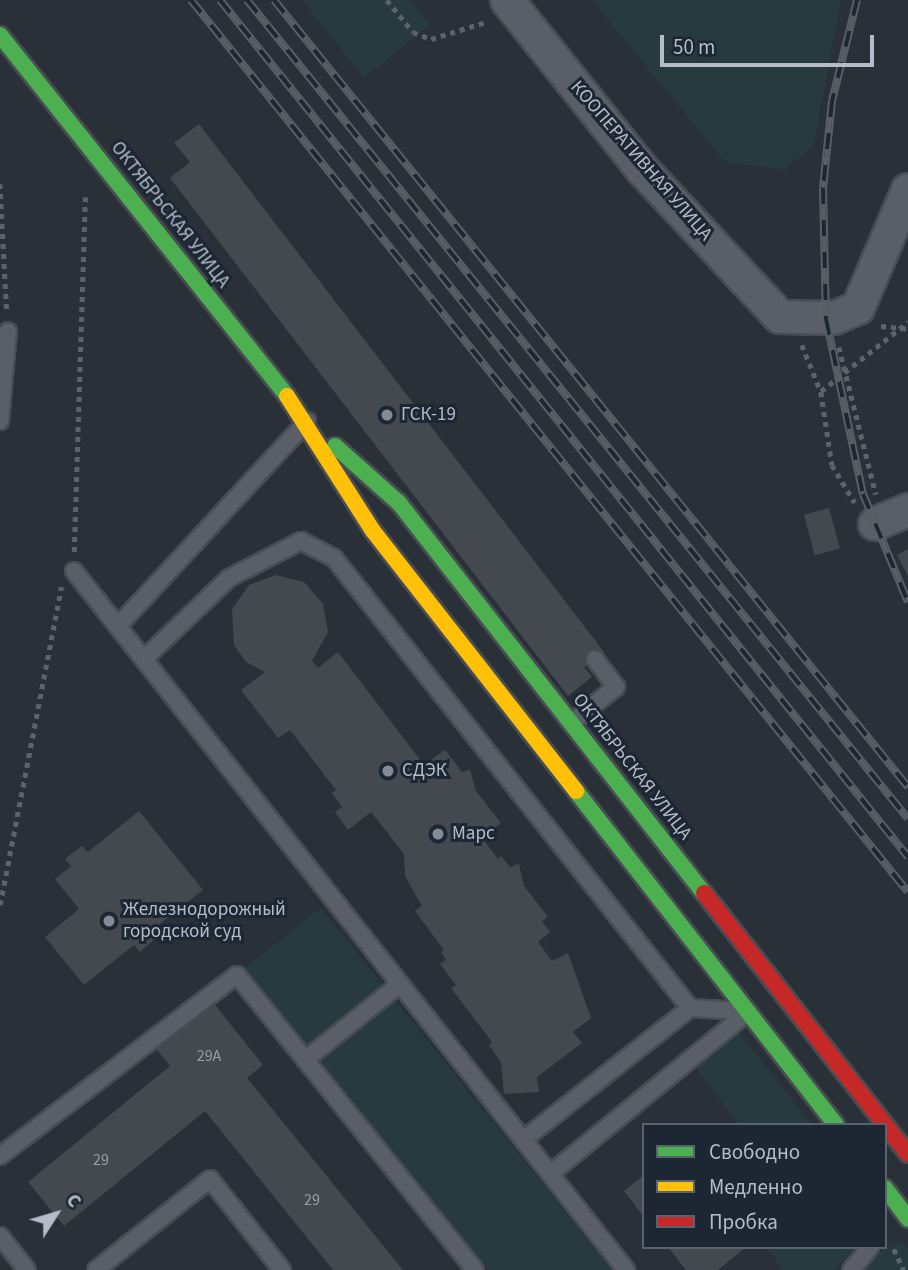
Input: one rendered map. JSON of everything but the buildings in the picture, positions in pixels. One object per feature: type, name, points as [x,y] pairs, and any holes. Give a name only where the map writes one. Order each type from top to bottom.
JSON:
[{"type":"main road","name":"ОКТЯБРЬСКАЯ УЛИЦА","points":[[0,34],[307,421],[373,531],[834,1123]]},
{"type":"main road","name":"ОКТЯБРЬСКАЯ УЛИЦА","points":[[307,421],[399,503],[543,674],[571,723],[884,1123]]},
{"type":"main road","name":"ОКТЯБРЬСКАЯ УЛИЦА","points":[[887,1127],[908,1154]]},
{"type":"main road","points":[[887,1192],[901,1216]]},
{"type":"street","name":"КООПЕРАТИВНАЯ УЛИЦА","points":[[512,6],[642,169],[780,317]]},
{"type":"street","points":[[780,317],[847,316],[865,298],[908,190]]},
{"type":"lane","points":[[0,421],[8,331]]},
{"type":"lane","points":[[118,626],[307,421]]},
{"type":"lane","points":[[144,659],[229,578],[301,541],[334,558],[690,1008]]},
{"type":"lane","points":[[74,572],[626,1270]]},
{"type":"lane","points":[[571,723],[616,687],[594,659]]},
{"type":"lane","points":[[0,1156],[237,975],[475,1270]]},
{"type":"lane","points":[[305,1060],[400,984]]},
{"type":"lane","points":[[523,1140],[690,1008],[748,1012]]},
{"type":"lane","points":[[550,1174],[748,1012]]},
{"type":"lane","points":[[96,1270],[210,1179],[282,1270]]},
{"type":"lane","points":[[0,1236],[27,1270]]},
{"type":"lane","points":[[851,1270],[868,1249]]},
{"type":"path","points":[[387,0],[412,32],[431,39],[512,6]]},
{"type":"path","points":[[0,184],[8,331]]},
{"type":"path","points":[[0,905],[55,601],[74,572],[85,189]]},
{"type":"path","points":[[780,317],[802,344],[821,392],[832,465],[841,485],[889,518]]},
{"type":"path","points":[[834,318],[843,374],[889,518]]},
{"type":"path","points":[[821,392],[908,322]]},
{"type":"green space","points":[[302,0],[410,0],[430,25],[364,78]]},
{"type":"green space","points":[[592,0],[841,0],[814,144],[785,170],[725,162]]},
{"type":"green space","points":[[321,908],[612,1270],[488,1270],[243,969]]},
{"type":"green space","points":[[737,1030],[810,1123],[738,1123],[695,1066]]},
{"type":"green space","points":[[903,1241],[908,1249],[908,1270],[865,1270],[879,1252]]},
{"type":"green space","points":[[768,1249],[853,1249],[834,1270],[782,1270]]},
{"type":"railway","points":[[191,0],[908,892]]},
{"type":"railway","points":[[220,0],[908,857]]},
{"type":"railway","points":[[247,0],[908,819]]},
{"type":"railway","points":[[274,0],[908,787]]},
{"type":"railway","points":[[857,0],[832,101],[823,188],[826,319],[863,494],[908,602]]},
{"type":"traffic: fast","points":[[0,35],[287,396]]},
{"type":"traffic: fast","points":[[335,446],[399,503],[704,893]]},
{"type":"traffic: fast","points":[[576,791],[834,1123]]},
{"type":"traffic: fast","points":[[887,1191],[908,1219]]},
{"type":"traffic: slow","points":[[287,396],[373,531],[576,791]]},
{"type":"traffic: jam","points":[[704,893],[884,1123]]},
{"type":"traffic: jam","points":[[887,1127],[908,1154]]},
{"type":"place","name":"ГСК-19","points":[[387,415]]},
{"type":"place","name":"СДЭК","points":[[388,771]]},
{"type":"place","name":"Марс","points":[[438,834]]},
{"type":"place","name":"Железнодорожный городской суд","points":[[109,921]]}]
